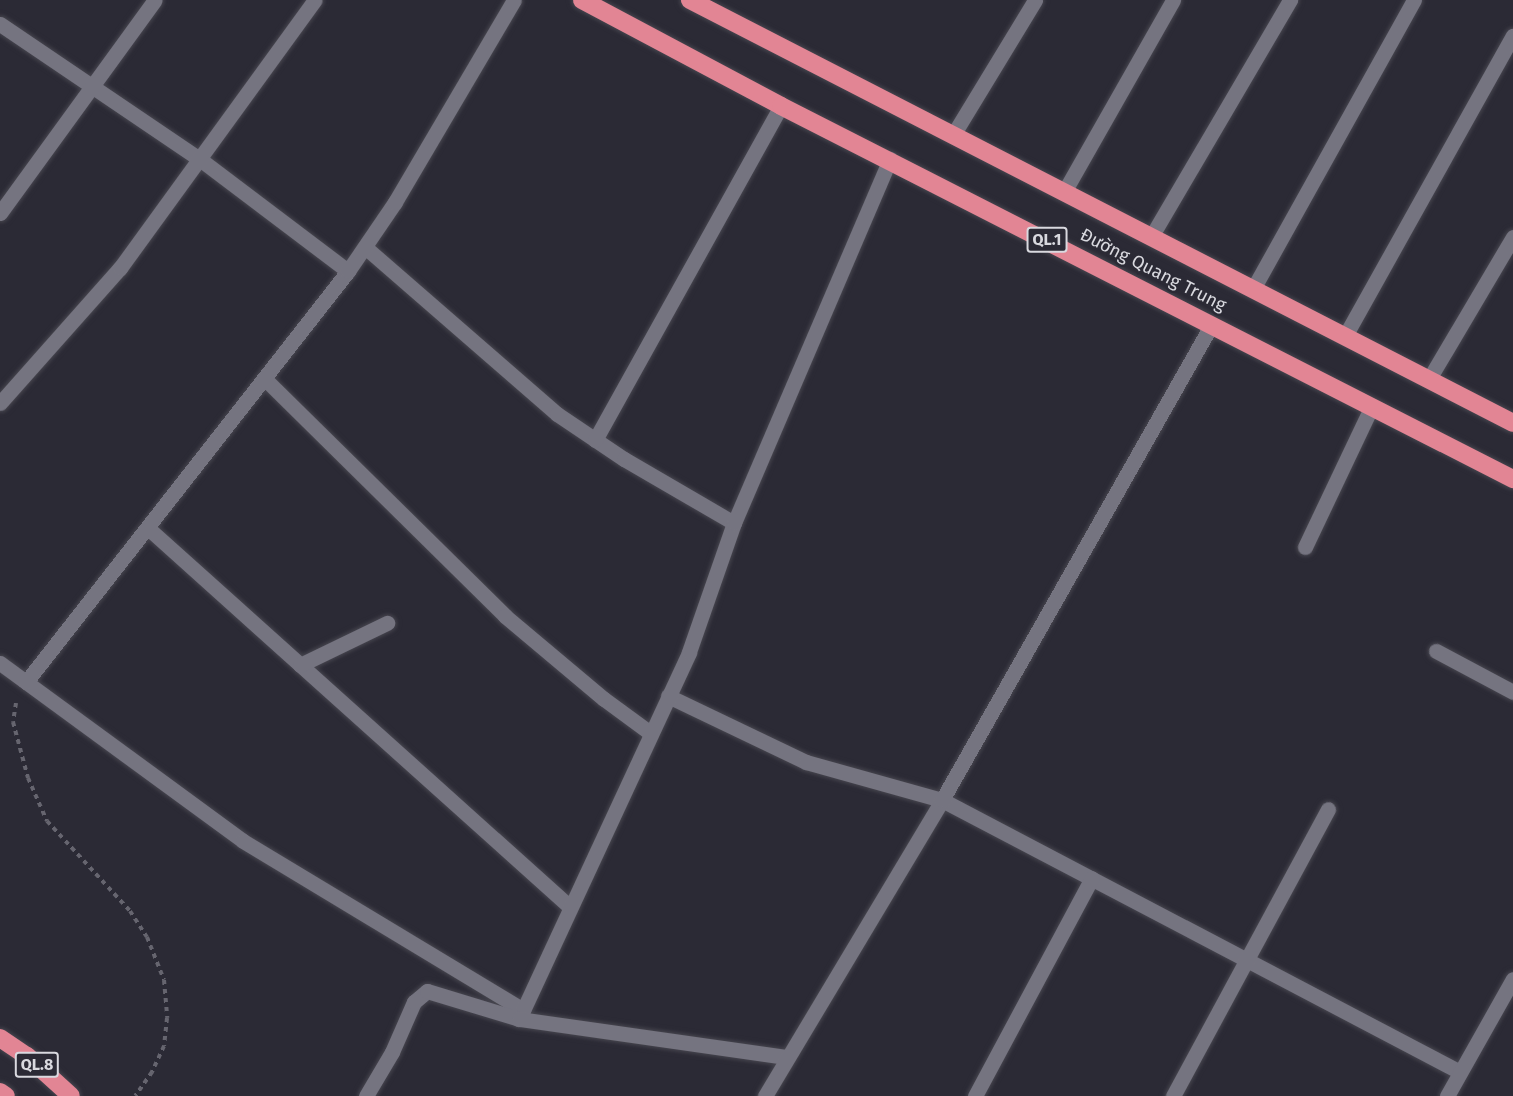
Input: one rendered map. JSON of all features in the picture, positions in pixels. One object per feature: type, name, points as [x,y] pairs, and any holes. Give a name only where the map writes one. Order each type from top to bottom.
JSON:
[{"type":"highway","name":"Đường Quang Trung","points":[[582,0],[781,106],[890,159],[1513,479]]},
{"type":"highway","name":"Đường Quang Trung","points":[[690,0],[1513,423]]},
{"type":"highway","name":"QL.8","points":[[0,1038],[27,1056],[71,1096]]},
{"type":"highway","name":"QL.8","points":[[0,1092],[6,1096]]},
{"type":"street","points":[[0,213],[155,0]]},
{"type":"street","points":[[0,403],[120,268],[201,160],[315,0]]},
{"type":"street","points":[[26,682],[149,529],[348,271],[365,247],[514,0]]},
{"type":"street","points":[[953,135],[1035,0]]},
{"type":"street","points":[[1064,192],[1173,0]]},
{"type":"street","points":[[1151,237],[1290,0]]},
{"type":"street","points":[[1253,289],[1414,0]]},
{"type":"street","points":[[0,24],[201,160],[348,271]]},
{"type":"street","points":[[1345,336],[1513,36]]},
{"type":"street","points":[[595,440],[781,106]]},
{"type":"street","points":[[521,1014],[707,608],[734,523],[890,159]]},
{"type":"street","points":[[1429,379],[1513,237]]},
{"type":"street","points":[[365,247],[524,388],[595,440],[734,523]]},
{"type":"street","points":[[765,1096],[942,800],[1212,324]]},
{"type":"street","points":[[266,379],[506,616],[604,699],[649,732]]},
{"type":"street","points":[[1305,547],[1372,406]]},
{"type":"street","points":[[149,529],[570,907]]},
{"type":"street","points":[[300,665],[387,623]]},
{"type":"street","points":[[1436,651],[1513,692]]},
{"type":"street","points":[[0,663],[243,842],[521,1014]]},
{"type":"street","points":[[668,696],[806,762],[942,800],[1460,1072]]},
{"type":"street","points":[[1173,1096],[1249,961],[1328,809]]},
{"type":"street","points":[[975,1096],[1092,878]]},
{"type":"street","points":[[1447,1096],[1513,979]]},
{"type":"street","points":[[366,1096],[392,1052],[414,1002],[427,991],[436,990],[521,1014],[787,1057]]},
{"type":"path","points":[[26,682],[14,708],[13,722],[39,806],[57,834],[130,911],[147,937],[164,980],[167,1018],[164,1046],[152,1072],[135,1096]]}]
